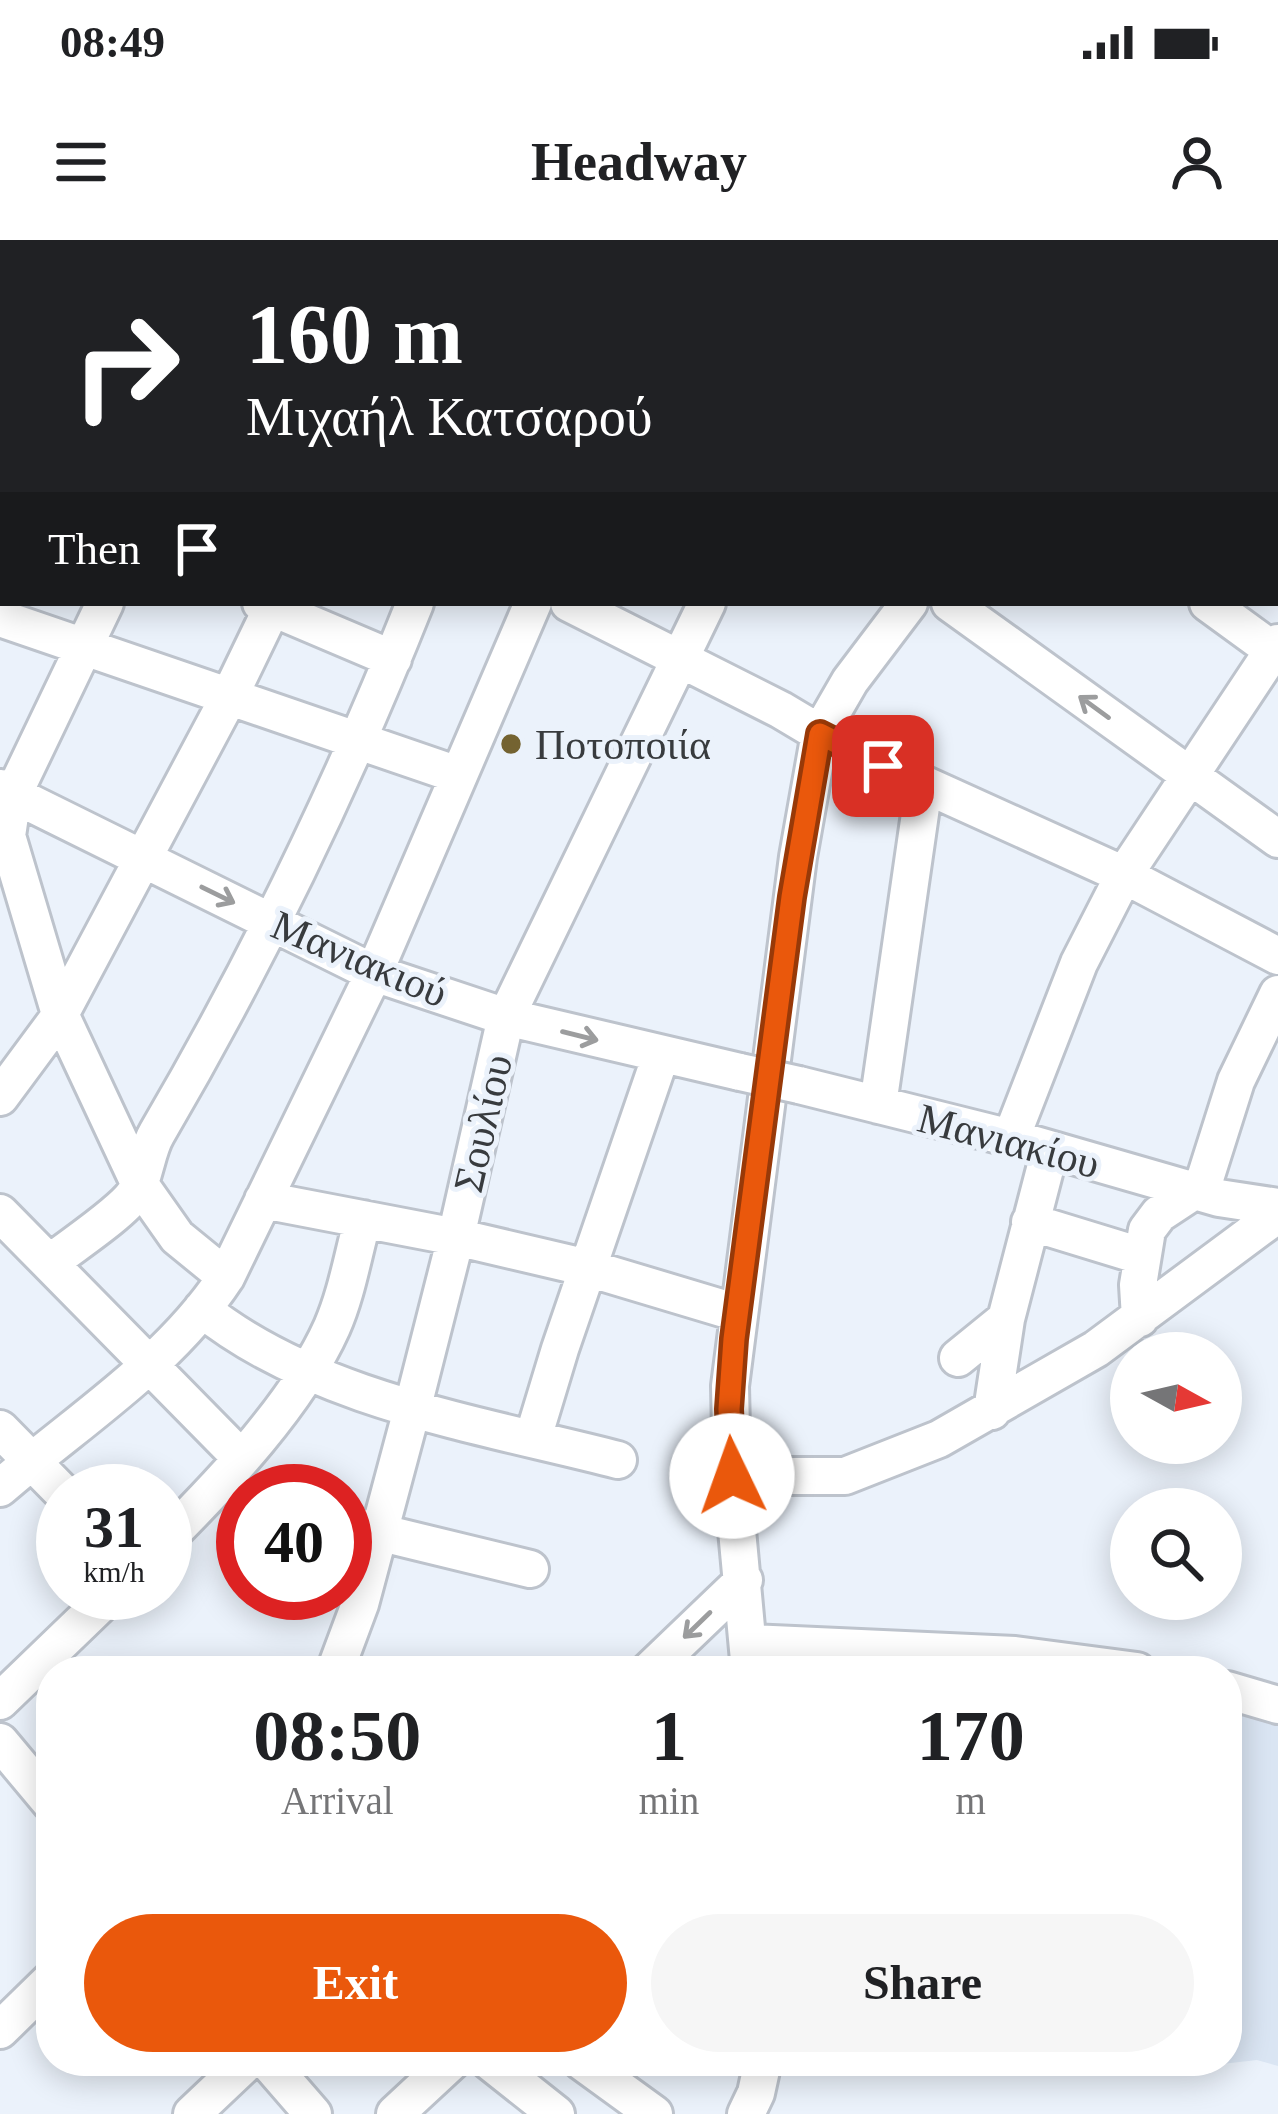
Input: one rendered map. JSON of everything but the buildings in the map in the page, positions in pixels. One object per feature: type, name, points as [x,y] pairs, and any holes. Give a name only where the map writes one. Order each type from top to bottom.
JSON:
[{"type":"street","points":[[103,606],[7,791],[7,836],[60,1014],[139,1183],[182,1243],[226,1277]]},
{"type":"street","points":[[0,1097],[60,1014],[229,697],[267,606]]},
{"type":"street","points":[[269,606],[393,659]]},
{"type":"street","points":[[50,1263],[128,1200],[139,1183],[151,1144],[270,920],[357,740],[414,606]]},
{"type":"street","points":[[0,1488],[151,1364],[226,1277],[374,973],[531,606]]},
{"type":"street","points":[[575,606],[924,786],[1124,875],[1276,952]]},
{"type":"street","name":"Σουλίου","points":[[372,1504],[413,1406],[506,1017],[705,606]]},
{"type":"street","points":[[750,1656],[729,1409],[792,897],[820,734],[842,694],[907,606]]},
{"type":"street","points":[[954,606],[1278,838]]},
{"type":"street","points":[[1011,1138],[1079,962],[1124,875],[1276,649],[1212,606]]},
{"type":"street","points":[[0,618],[458,775]]},
{"type":"street","points":[[878,1105],[924,786]]},
{"type":"street","name":"Μανιακιού","points":[[7,791],[374,973],[506,1017],[740,1072]]},
{"type":"street","points":[[1140,1318],[1141,1256],[1151,1223],[1198,1192],[1205,1182],[1236,1081],[1278,994]]},
{"type":"street","points":[[533,1438],[661,1055]]},
{"type":"street","name":"Μανιακίου","points":[[740,1072],[1278,1210]]},
{"type":"street","points":[[992,1411],[1006,1319],[1050,1150]]},
{"type":"street","points":[[262,1200],[457,1237],[587,1268],[738,1313]]},
{"type":"street","points":[[732,1476],[844,1476],[902,1457],[1096,1349],[1278,1210]]},
{"type":"street","points":[[0,1213],[240,1457]]},
{"type":"street","points":[[238,1464],[306,1373],[335,1319],[363,1219]]},
{"type":"street","points":[[1030,1222],[1141,1256]]},
{"type":"street","points":[[202,1310],[306,1373],[618,1460]]},
{"type":"street","points":[[958,1358],[1006,1319]]},
{"type":"street","points":[[0,1430],[36,1466]]},
{"type":"street","points":[[372,1530],[530,1569]]},
{"type":"street","points":[[665,1656],[744,1580]]},
{"type":"street","points":[[47,1656],[84,1620]]},
{"type":"street","name":"Σουλίου","points":[[341,1656],[355,1620]]},
{"type":"street","points":[[882,1656],[1023,1656]]},
{"type":"street","points":[[0,1701],[36,1666]]},
{"type":"street","points":[[1242,1694],[1278,1705]]},
{"type":"street","points":[[0,1742],[36,1785]]},
{"type":"street","points":[[0,2030],[36,1995]]},
{"type":"street","points":[[192,2114],[232,2076]]},
{"type":"street","points":[[280,2076],[313,2114]]},
{"type":"street","points":[[395,2114],[436,2076]]},
{"type":"street","points":[[509,2076],[556,2114]]},
{"type":"street","points":[[602,2076],[654,2114]]},
{"type":"street","points":[[746,2114],[760,2076]]},
{"type":"shaded area","points":[[1242,1713],[1278,1726],[1278,2066],[1242,2062]]},
{"type":"place","name":"Ποτοποιία","points":[[511,744]]},
{"type":"route","points":[[732,1476],[729,1409],[734,1339],[792,897],[820,734],[883,766]]}]
